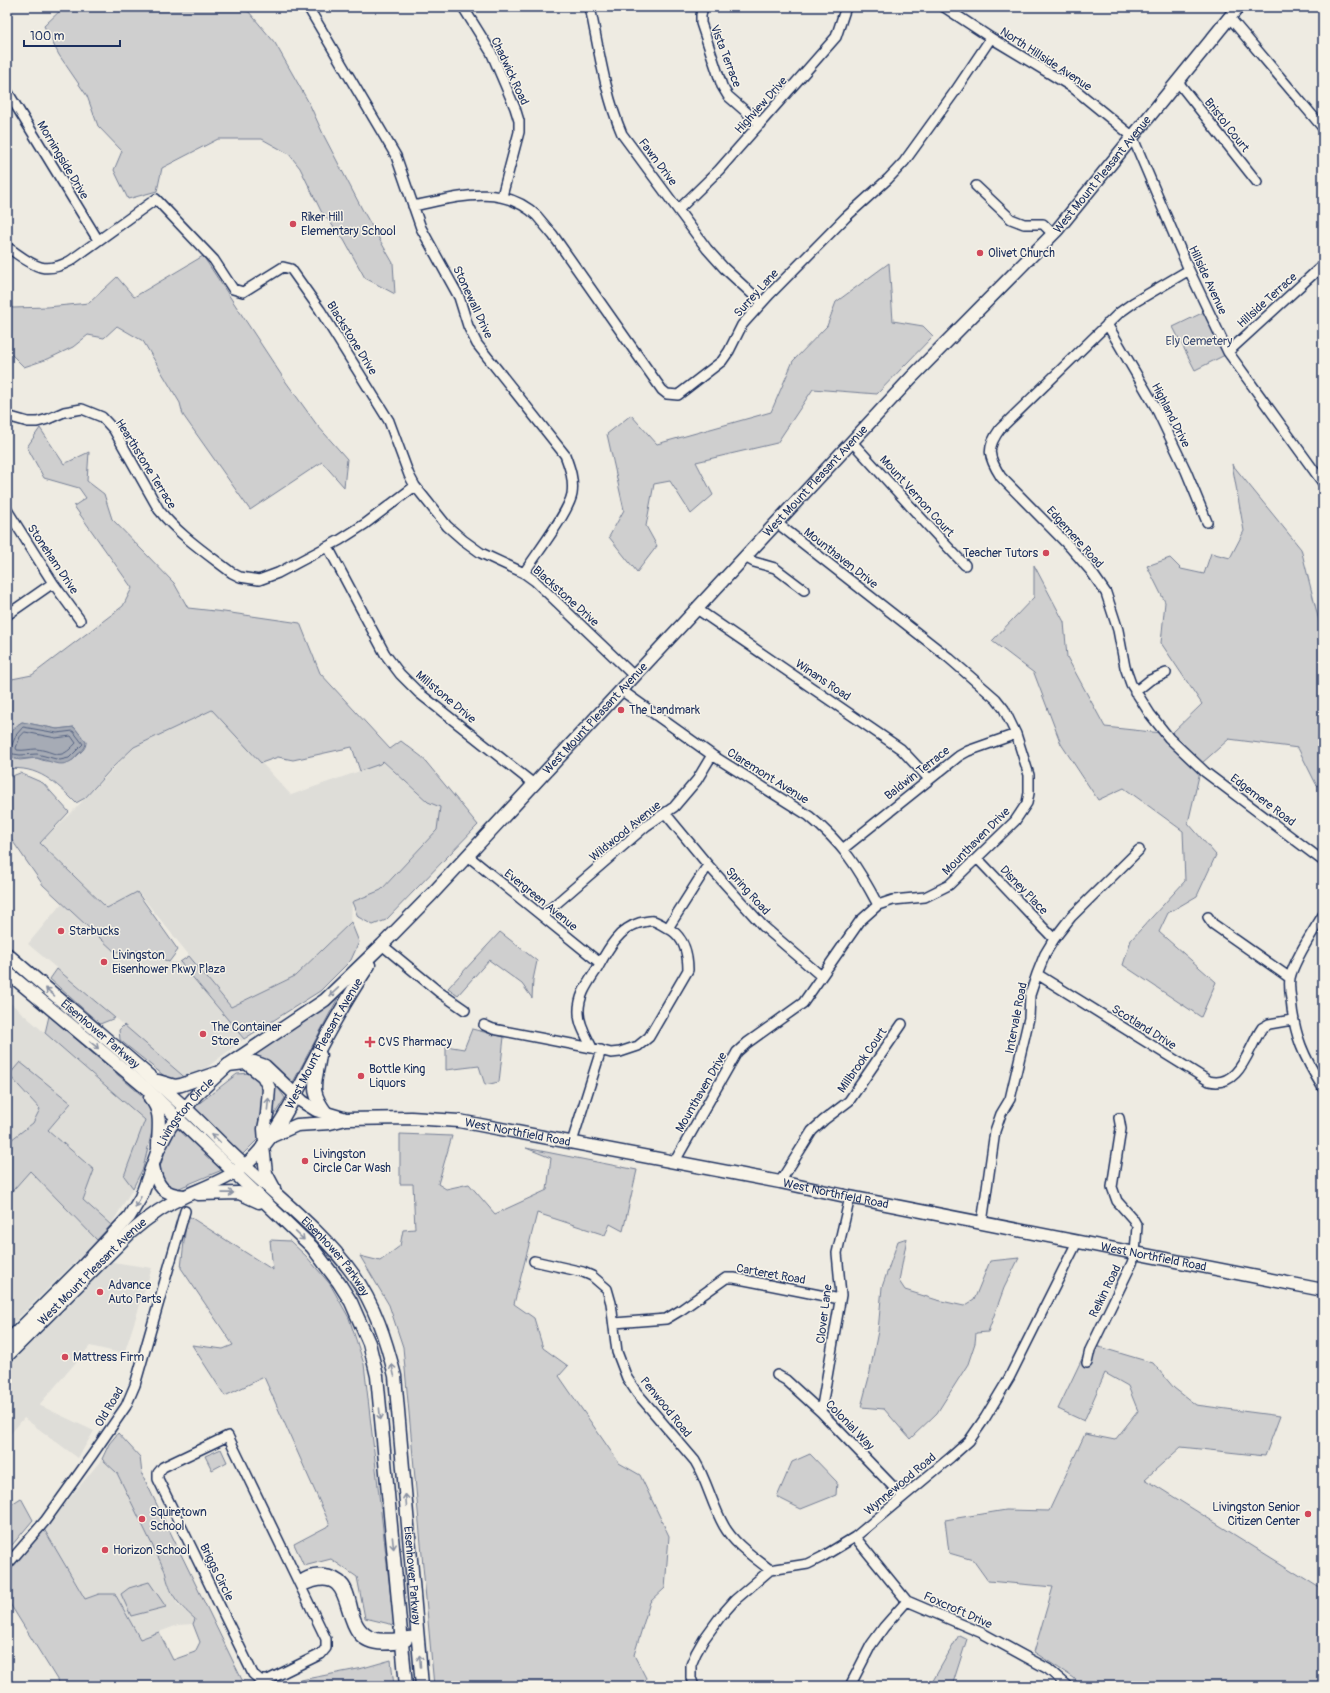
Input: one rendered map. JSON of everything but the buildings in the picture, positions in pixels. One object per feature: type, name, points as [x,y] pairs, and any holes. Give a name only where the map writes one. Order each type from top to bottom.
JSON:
[{"type":"main road","name":"West Mount Pleasant Avenue","points":[[224,1069],[325,1000],[382,945],[468,856],[912,378],[1053,234],[1238,7]]},
{"type":"main road","name":"West Mount Pleasant Avenue","points":[[266,1142],[278,1126],[341,1009],[382,945]]},
{"type":"main road","name":"Eisenhower Parkway","points":[[7,954],[151,1085],[176,1117],[239,1169],[280,1198],[336,1252],[366,1296],[377,1317],[386,1341],[395,1376],[422,1686]]},
{"type":"main road","name":"Eisenhower Parkway","points":[[7,972],[151,1085],[185,1107],[272,1209],[312,1247],[339,1283],[351,1302],[369,1343],[377,1376],[406,1686]]},
{"type":"main road","points":[[322,1044],[314,1089],[318,1103],[327,1114]]},
{"type":"main road","points":[[158,1150],[158,1113],[151,1085],[181,1085],[196,1081],[204,1076],[224,1069],[254,1062],[265,1066],[303,1102],[316,1110],[346,1119]]},
{"type":"main road","points":[[248,1064],[263,1076],[269,1088],[264,1129],[266,1142],[266,1173],[280,1198]]},
{"type":"main road","name":"Livingston Circle","points":[[153,1166],[158,1150],[176,1117],[224,1069]]},
{"type":"main road","name":"West Northfield Road","points":[[346,1119],[411,1118],[459,1121],[675,1161],[1323,1290]]},
{"type":"main road","points":[[186,1195],[216,1183],[239,1169],[266,1142],[297,1125],[330,1123],[346,1119]]},
{"type":"main road","name":"West Mount Pleasant Avenue","points":[[7,1342],[83,1266],[129,1216],[141,1197],[153,1166]]},
{"type":"main road","points":[[153,1166],[155,1180],[159,1186],[173,1195],[239,1193],[247,1195],[272,1209]]},
{"type":"main road","name":"West Mount Pleasant Avenue","points":[[7,1356],[130,1233],[148,1217],[186,1195]]},
{"type":"street","name":"Stonewall Drive","points":[[308,7],[396,156],[421,228],[459,297],[468,326],[478,344],[565,455],[572,480],[572,496],[562,515],[524,573]]},
{"type":"street","name":"Chadwick Road","points":[[463,7],[491,52],[519,121],[519,132],[502,196]]},
{"type":"street","name":"Fawn Drive","points":[[590,7],[607,88],[616,120],[622,134],[707,249],[724,268],[762,303]]},
{"type":"street","name":"Vista Terrace","points":[[703,7],[701,23],[722,86],[728,96],[760,124]]},
{"type":"street","name":"Highview Drive","points":[[678,209],[719,170],[836,37],[846,7]]},
{"type":"street","name":"North Hillside Avenue","points":[[944,7],[991,38],[1072,87],[1132,136]]},
{"type":"street","points":[[1230,18],[1323,128]]},
{"type":"street","name":"Surrey Lane","points":[[413,206],[460,196],[502,196],[515,201],[536,215],[545,225],[656,381],[667,394],[678,395],[722,361],[729,351],[742,325],[762,303],[846,217],[888,179],[904,162],[956,90],[991,38]]},
{"type":"street","name":"Bristol Court","points":[[1178,82],[1257,182]]},
{"type":"street","name":"Morningside Drive","points":[[7,91],[9,101],[98,240]]},
{"type":"street","name":"Hillside Avenue","points":[[1132,136],[1190,270],[1228,352],[1323,483]]},
{"type":"street","points":[[976,186],[1011,219],[1024,224],[1043,224],[1053,234]]},
{"type":"street","name":"Blackstone Drive","points":[[7,247],[30,264],[44,268],[58,267],[156,199],[214,260],[233,289],[243,292],[283,266],[291,269],[320,310],[389,421],[408,475],[447,526],[481,553],[524,573],[535,581],[634,676]]},
{"type":"street","name":"Hillside Terrace","points":[[1228,352],[1323,265]]},
{"type":"street","name":"Edgemere Road","points":[[1190,270],[1133,303],[1107,324],[1000,429],[991,441],[990,454],[994,466],[1001,476],[1070,547],[1090,570],[1106,593],[1118,630],[1125,667],[1135,692],[1169,738],[1205,772],[1323,861]]},
{"type":"street","name":"Highland Drive","points":[[1107,324],[1156,408],[1186,471],[1207,522]]},
{"type":"street","name":"Hearthstone Terrace","points":[[7,416],[28,422],[37,422],[48,420],[64,412],[82,409],[102,418],[114,430],[159,510],[167,520],[185,536],[240,577],[250,580],[267,578],[328,547],[365,524],[415,486]]},
{"type":"street","name":"Mount Vernon Court","points":[[852,442],[886,479],[922,522],[965,565]]},
{"type":"street","name":"Stoneham Drive","points":[[7,510],[54,583],[80,620]]},
{"type":"street","name":"Mounthaven Drive","points":[[675,1161],[737,1052],[747,1043],[803,1003],[860,921],[878,905],[893,900],[925,897],[949,885],[1016,821],[1027,803],[1029,793],[1029,775],[1016,734],[1004,709],[983,687],[777,523]]},
{"type":"street","name":"Millstone Drive","points":[[328,547],[385,654],[400,674],[419,693],[535,785]]},
{"type":"street","points":[[745,557],[754,562],[775,568],[804,590]]},
{"type":"street","points":[[7,615],[54,583]]},
{"type":"street","name":"Winans Road","points":[[697,609],[901,749],[929,779]]},
{"type":"street","points":[[1135,692],[1150,680],[1166,673]]},
{"type":"street","name":"Claremont Avenue","points":[[621,690],[712,755],[809,816],[844,848],[863,876],[878,905]]},
{"type":"street","name":"Baldwin Terrace","points":[[844,848],[959,756],[968,751],[1016,734]]},
{"type":"street","name":"Wildwood Avenue","points":[[542,916],[646,826],[674,807],[697,780],[712,755]]},
{"type":"street","name":"Spring Road","points":[[665,813],[708,865],[763,926],[822,976]]},
{"type":"street","name":"Intervale Road","points":[[982,1223],[995,1131],[1001,1114],[1010,1099],[1029,1018],[1030,995],[1045,954],[1054,939],[1071,917],[1139,850]]},
{"type":"street","name":"Evergreen Avenue","points":[[468,856],[600,963]]},
{"type":"street","name":"Disney Place","points":[[977,858],[1054,939]]},
{"type":"street","points":[[668,928],[708,865]]},
{"type":"street","points":[[1323,915],[1296,962],[1290,978],[1292,1020],[1301,1049],[1323,1088]]},
{"type":"street","points":[[1208,918],[1213,924],[1290,978]]},
{"type":"street","points":[[484,1025],[493,1029],[612,1053],[638,1046],[649,1037],[688,970],[688,960],[680,939],[675,932],[653,921],[632,925],[619,934],[600,963],[579,1000],[578,1015],[592,1048]]},
{"type":"street","points":[[382,945],[439,992],[465,1010]]},
{"type":"street","name":"Scotland Drive","points":[[1037,974],[1209,1081],[1224,1081],[1235,1075],[1262,1028],[1269,1024],[1292,1020]]},
{"type":"street","name":"Millbrook Court","points":[[780,1182],[812,1131],[849,1101],[902,1024]]},
{"type":"street","points":[[572,1142],[601,1050]]},
{"type":"street","name":"Relkin Road","points":[[1087,1363],[1090,1350],[1132,1263],[1135,1253],[1137,1226],[1133,1219],[1117,1201],[1112,1187],[1121,1129],[1119,1118]]},
{"type":"street","name":"Clover Lane","points":[[821,1412],[840,1299],[840,1279],[837,1264],[837,1253],[850,1197]]},
{"type":"street","name":"Old Road","points":[[7,1565],[45,1521],[126,1406],[136,1385],[185,1211]]},
{"type":"street","name":"Wynnewood Road","points":[[770,1570],[808,1564],[854,1537],[969,1441],[1009,1378],[1077,1242]]},
{"type":"street","name":"Penwood Road","points":[[534,1261],[583,1272],[600,1282],[607,1289],[610,1296],[617,1352],[627,1378],[637,1393],[695,1461],[702,1473],[724,1526],[733,1538],[770,1570]]},
{"type":"street","name":"Carteret Road","points":[[614,1323],[666,1319],[726,1278],[734,1278],[840,1299]]},
{"type":"street","name":"Colonial Way","points":[[777,1374],[786,1380],[821,1412],[903,1497]]},
{"type":"street","name":"Briggs Circle","points":[[228,1436],[299,1583],[326,1639],[326,1648],[321,1654],[268,1680],[260,1680],[253,1674],[158,1479],[158,1473],[163,1467],[228,1436]]},
{"type":"street","name":"Foxcroft Drive","points":[[854,1537],[907,1601],[982,1633],[1048,1669],[1068,1686]]},
{"type":"street","points":[[694,1686],[691,1678],[691,1665],[704,1639],[735,1600],[770,1570]]},
{"type":"street","points":[[299,1583],[303,1578],[315,1574],[330,1575],[340,1581],[348,1589],[355,1618],[359,1626],[365,1632],[380,1638],[402,1640],[417,1636]]},
{"type":"street","points":[[850,1686],[871,1645],[907,1601]]},
{"type":"shaded area","points":[[213,710],[291,795],[380,764],[382,761],[428,802],[440,807],[438,830],[381,890],[352,902],[351,922],[295,976],[231,1007],[138,892],[107,908],[40,843],[75,809],[134,747]]},
{"type":"shaded area","points":[[62,903],[115,952],[144,950],[169,962],[180,962],[244,1039],[189,1081],[28,944]]},
{"type":"shaded area","points":[[7,1000],[145,1120],[124,1176],[133,1188],[111,1225],[83,1200],[94,1170],[48,1130],[71,1103],[9,1075],[40,1109],[33,1123],[7,1143]]},
{"type":"shaded area","points":[[30,1170],[97,1240],[7,1329],[7,1197]]},
{"type":"shaded area","points":[[106,1261],[152,1268],[124,1354],[90,1346],[39,1405],[94,1431],[78,1458],[24,1418],[7,1438],[7,1362]]},
{"type":"shaded area","name":"Horizon School","points":[[102,1459],[117,1473],[165,1571],[168,1585],[178,1605],[195,1619],[193,1624],[178,1625],[140,1639],[115,1594],[99,1594],[85,1599],[44,1529]]},
{"type":"green space","points":[[64,7],[233,7],[249,12],[275,43],[309,103],[324,136],[362,209],[393,263],[395,294],[365,278],[344,240],[321,211],[300,168],[289,154],[262,139],[218,139],[162,168],[157,191],[128,199],[114,170],[122,151],[98,126],[87,96],[59,55],[44,26]]},
{"type":"green space","points":[[203,256],[286,382],[317,425],[347,459],[344,487],[322,462],[250,510],[183,415],[180,403],[143,341],[117,326],[104,338],[88,335],[73,347],[48,359],[24,367],[7,350],[7,305],[13,308],[47,307],[89,303],[117,277],[134,297]]},
{"type":"green space","points":[[889,263],[893,321],[923,326],[933,336],[877,394],[813,389],[777,443],[696,462],[713,495],[691,514],[670,481],[654,484],[646,526],[657,546],[637,572],[609,537],[624,510],[607,434],[631,415],[657,444],[771,412],[793,361],[827,326],[836,302]]},
{"type":"green space","name":"Ely Cemetery","points":[[1204,312],[1225,355],[1195,370],[1173,327]]},
{"type":"green space","points":[[40,428],[64,464],[89,452],[87,481],[104,494],[112,519],[174,583],[188,608],[300,623],[320,673],[390,749],[401,741],[422,757],[478,825],[386,920],[373,925],[358,917],[352,902],[381,890],[437,830],[440,807],[428,802],[383,761],[380,764],[360,771],[352,747],[293,760],[278,757],[261,763],[212,710],[134,747],[112,768],[85,798],[76,803],[54,782],[46,777],[28,770],[18,768],[7,769],[7,680],[32,675],[123,606],[132,588],[74,506],[86,498],[79,488],[44,478],[27,447]]},
{"type":"green space","points":[[1232,464],[1301,549],[1320,625],[1323,629],[1323,790],[1316,784],[1298,748],[1229,739],[1202,763],[1188,823],[1216,855],[1197,896],[1168,913],[1159,932],[1216,982],[1201,1017],[1123,965],[1131,940],[1185,881],[1183,831],[1124,788],[1098,800],[1061,744],[1034,673],[992,641],[1034,597],[1034,565],[1064,622],[1067,657],[1105,727],[1171,734],[1202,704],[1161,643],[1165,602],[1147,566],[1170,558],[1181,569],[1204,574],[1211,553],[1230,558],[1244,531]]},
{"type":"green space","points":[[20,773],[43,783],[69,812],[40,843],[107,908],[137,892],[178,950],[169,962],[144,950],[115,952],[43,885],[7,833],[7,778]]},
{"type":"green space","points":[[351,922],[359,942],[351,960],[320,991],[244,1039],[180,962],[189,956],[231,1007],[295,976]]},
{"type":"green space","points":[[500,932],[537,961],[533,980],[532,998],[522,984],[489,960],[458,995],[448,988]]},
{"type":"green space","points":[[57,969],[115,1018],[100,1024],[50,979]]},
{"type":"green space","points":[[339,996],[292,1084],[271,1063],[251,1056]]},
{"type":"green space","points":[[49,1016],[153,1105],[155,1119],[143,1168],[133,1188],[124,1176],[145,1120],[45,1033]]},
{"type":"green space","points":[[124,1025],[189,1081],[168,1079],[120,1040],[119,1030]]},
{"type":"green space","points":[[472,1029],[504,1037],[499,1082],[485,1085],[479,1066],[446,1070],[446,1046],[464,1049]]},
{"type":"green space","points":[[20,1062],[71,1103],[48,1130],[94,1170],[83,1200],[111,1225],[97,1240],[30,1171],[7,1197],[7,1143],[33,1123],[40,1109],[9,1075]]},
{"type":"green space","points":[[252,1073],[265,1086],[258,1139],[242,1155],[193,1108],[237,1074]]},
{"type":"green space","points":[[271,1077],[285,1098],[271,1120]]},
{"type":"green space","points":[[177,1125],[222,1170],[177,1189],[164,1184],[159,1170],[168,1143]]},
{"type":"green space","points":[[400,1134],[452,1136],[438,1184],[446,1189],[469,1184],[495,1214],[547,1190],[551,1158],[526,1148],[637,1170],[623,1231],[610,1224],[605,1235],[537,1213],[514,1304],[534,1318],[543,1348],[568,1366],[559,1376],[619,1463],[640,1475],[669,1536],[665,1588],[650,1602],[634,1655],[646,1678],[643,1686],[434,1686],[403,1347],[389,1305],[360,1256],[380,1261],[400,1246],[403,1230],[415,1229],[413,1184],[400,1184]]},
{"type":"green space","points":[[187,1215],[273,1270],[270,1240],[290,1241],[306,1256],[330,1284],[349,1318],[364,1364],[394,1625],[365,1618],[357,1577],[331,1559],[304,1566],[294,1544],[330,1525],[264,1377],[225,1396],[192,1345],[223,1349],[233,1345],[181,1268]]},
{"type":"green space","points":[[907,1238],[899,1281],[905,1290],[937,1300],[964,1306],[974,1300],[990,1261],[1019,1258],[1004,1288],[988,1332],[976,1333],[975,1343],[968,1364],[937,1413],[910,1439],[884,1409],[861,1407],[869,1377],[878,1331],[882,1287],[898,1241]]},
{"type":"green space","points":[[1089,1344],[1153,1363],[1174,1388],[1196,1405],[1280,1416],[1265,1456],[1181,1447],[1145,1479],[1323,1590],[1322,1686],[1080,1686],[1074,1678],[1034,1652],[1053,1587],[988,1581],[973,1560],[949,1553],[945,1520],[1006,1510],[1049,1511],[1085,1434],[1115,1440],[1138,1411],[1128,1386],[1105,1373],[1084,1421],[1058,1409]]},
{"type":"green space","points":[[118,1433],[140,1457],[142,1474],[245,1686],[61,1686],[7,1599],[7,1570],[44,1529],[85,1599],[99,1594],[115,1594],[140,1639],[159,1632],[173,1660],[195,1652],[200,1642],[193,1624],[195,1619],[183,1608],[172,1593],[165,1571],[117,1473],[102,1459],[109,1444]]},
{"type":"green space","points":[[221,1449],[227,1462],[212,1470],[205,1456]]},
{"type":"green space","points":[[810,1454],[837,1482],[836,1495],[801,1509],[777,1497],[792,1462]]},
{"type":"green space","points":[[21,1498],[33,1520],[7,1551],[7,1507]]},
{"type":"green space","points":[[149,1582],[166,1607],[131,1616],[121,1594],[129,1588]]},
{"type":"green space","points":[[959,1635],[967,1639],[952,1686],[930,1686]]},
{"type":"green space","points":[[391,1660],[394,1686],[270,1686],[363,1668]]},
{"type":"water","points":[[22,722],[57,729],[74,727],[86,742],[84,749],[73,760],[62,764],[57,764],[39,758],[20,759],[10,757],[7,755],[12,732],[18,724]]},
{"type":"place","name":"Riker Hill Elementary School","points":[[293,224]]},
{"type":"place","name":"Olivet Church","points":[[980,253]]},
{"type":"place","name":"Teacher Tutors","points":[[1046,553]]},
{"type":"place","name":"The Landmark","points":[[621,710]]},
{"type":"place","name":"Starbucks","points":[[61,931]]},
{"type":"place","name":"Livingston Eisenhower Pkwy Plaza","points":[[104,962]]},
{"type":"place","name":"The Container Store","points":[[203,1034]]},
{"type":"place","name":"CVS Pharmacy","points":[[370,1042]]},
{"type":"place","name":"Bottle King Liquors","points":[[361,1076]]},
{"type":"place","name":"Livingston Circle Car Wash","points":[[305,1161]]},
{"type":"place","name":"Advance Auto Parts","points":[[100,1292]]},
{"type":"place","name":"Mattress Firm","points":[[65,1357]]},
{"type":"place","name":"Livingston Senior Citizen Center","points":[[1308,1514]]},
{"type":"place","name":"Squiretown School","points":[[142,1519]]},
{"type":"place","name":"Horizon School","points":[[105,1550]]}]
